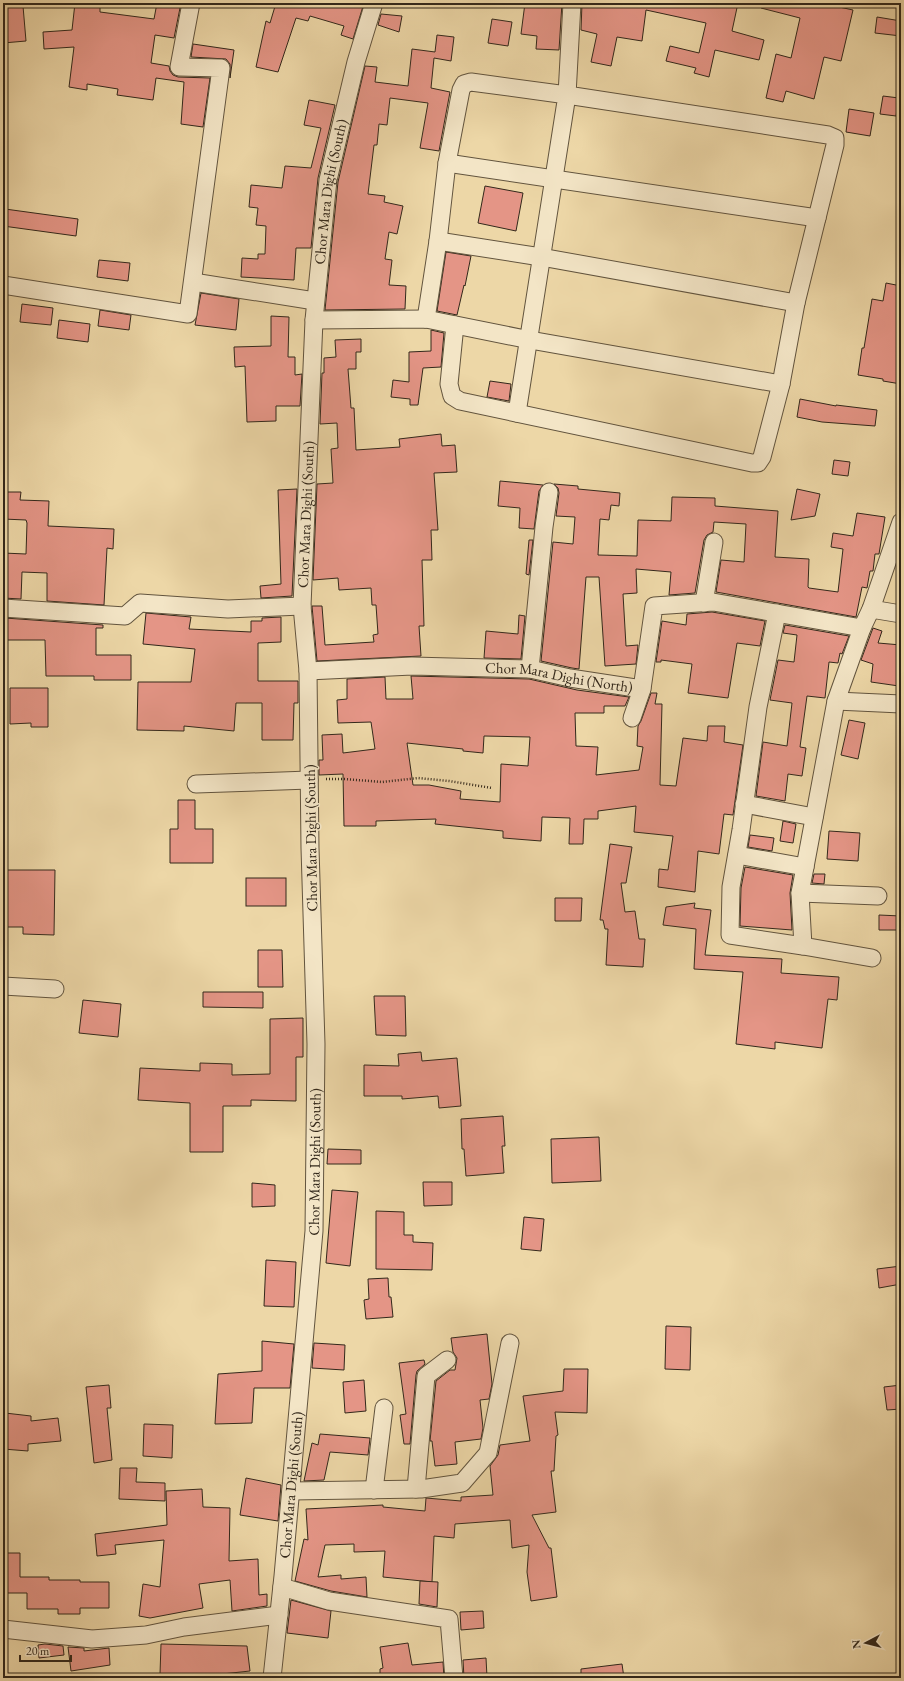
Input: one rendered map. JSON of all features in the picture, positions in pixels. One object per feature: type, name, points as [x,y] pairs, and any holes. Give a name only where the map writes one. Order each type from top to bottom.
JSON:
[{"type":"street","points":[[3,285],[188,314],[221,68],[179,66],[191,3]]},
{"type":"street","name":"Chor Mara Dighi (South)","points":[[272,1678],[282,1587],[314,1231],[316,1044],[309,780],[308,671],[302,606],[314,320],[328,180],[356,62],[374,3]]},
{"type":"street","points":[[518,413],[567,95],[572,3]]},
{"type":"street","points":[[426,319],[438,241],[447,163],[461,90],[464,84],[471,82],[567,95],[828,135],[835,138],[835,145],[818,218],[796,303],[782,384],[762,457],[758,463],[752,463],[460,401],[452,396],[449,384],[455,325]]},
{"type":"street","points":[[447,163],[818,218]]},
{"type":"street","points":[[438,241],[541,257],[796,303]]},
{"type":"street","points":[[193,282],[316,301]]},
{"type":"street","points":[[314,320],[426,319],[530,340],[782,384]]},
{"type":"street","points":[[530,669],[544,527],[549,492]]},
{"type":"street","points":[[803,946],[800,893],[836,701],[862,628],[895,557],[901,522]]},
{"type":"street","points":[[704,603],[714,542]]},
{"type":"street","name":"Chor Mara Dighi (North)","points":[[308,671],[412,666],[530,669],[570,678],[642,689],[654,606],[712,602],[862,628]]},
{"type":"street","points":[[3,608],[125,616],[140,603],[228,609],[302,606]]},
{"type":"street","points":[[871,609],[901,614]]},
{"type":"street","points":[[777,613],[758,707],[731,887],[730,935],[872,958]]},
{"type":"street","points":[[632,718],[642,689]]},
{"type":"street","points":[[836,701],[901,704]]},
{"type":"street","points":[[196,784],[309,780]]},
{"type":"street","points":[[744,804],[814,817]]},
{"type":"street","points":[[737,855],[804,867]]},
{"type":"street","points":[[800,893],[878,896]]},
{"type":"street","points":[[3,986],[55,990]]},
{"type":"street","points":[[291,1491],[416,1489],[462,1483],[488,1454],[510,1343]]},
{"type":"street","points":[[416,1489],[426,1376],[447,1360]]},
{"type":"street","points":[[374,1490],[384,1408]]},
{"type":"street","points":[[282,1587],[329,1601],[449,1619],[454,1678]]},
{"type":"street","points":[[3,1629],[92,1639],[146,1634],[184,1627],[279,1615]]},
{"type":"path","points":[[309,780],[345,778],[382,782],[418,778],[449,780],[492,788]]},
{"type":"building","points":[[75,3],[100,3],[100,12],[154,19],[157,3],[181,3],[174,38],[155,35],[151,63],[169,66],[173,75],[178,77],[210,78],[203,127],[181,124],[184,82],[156,78],[153,100],[117,95],[118,89],[87,84],[87,90],[69,87],[74,47],[44,49],[43,32],[72,30]]},
{"type":"building","points":[[276,3],[364,3],[353,39],[341,35],[344,26],[310,16],[308,21],[296,18],[278,72],[256,67],[266,21],[270,23]]},
{"type":"building","points":[[525,3],[562,3],[559,50],[536,49],[537,36],[521,34]]},
{"type":"building","points":[[582,3],[738,3],[732,31],[764,40],[759,60],[715,50],[709,77],[694,73],[696,68],[666,61],[670,46],[699,53],[706,23],[646,10],[642,41],[617,37],[611,66],[591,62],[597,34],[581,30]]},
{"type":"building","points":[[762,3],[821,3],[853,10],[841,61],[824,57],[814,99],[786,91],[783,102],[766,98],[776,54],[791,58],[800,18],[761,8]]},
{"type":"building","points":[[23,6],[26,41],[3,43],[3,8]]},
{"type":"building","points":[[381,14],[402,16],[399,32],[378,25]]},
{"type":"building","points":[[877,17],[901,21],[901,36],[875,33]]},
{"type":"building","points":[[492,19],[512,22],[508,46],[488,43]]},
{"type":"building","points":[[437,35],[454,37],[451,61],[434,58],[431,88],[450,92],[439,151],[420,148],[428,103],[390,98],[387,125],[379,124],[377,145],[374,145],[368,194],[385,196],[384,202],[403,206],[397,234],[389,232],[385,259],[392,260],[389,285],[406,286],[405,309],[325,310],[338,182],[365,66],[377,67],[375,82],[408,86],[412,49],[435,52]]},
{"type":"building","points":[[193,44],[234,50],[230,78],[230,64],[226,59],[191,57]]},
{"type":"building","points":[[883,96],[899,98],[896,116],[880,114]]},
{"type":"building","points":[[309,100],[335,105],[318,178],[311,248],[296,248],[294,280],[241,277],[242,258],[258,259],[258,254],[265,254],[266,226],[256,225],[258,208],[249,207],[251,185],[282,188],[285,166],[311,168],[321,128],[304,125]]},
{"type":"building","points":[[849,109],[874,113],[870,136],[846,132]]},
{"type":"building","points":[[485,186],[523,193],[516,231],[478,223]]},
{"type":"building","points":[[5,209],[78,219],[76,236],[3,226]]},
{"type":"building","points":[[446,252],[471,256],[457,315],[437,311]]},
{"type":"building","points":[[99,260],[130,263],[128,281],[97,277]]},
{"type":"building","points":[[886,283],[901,286],[901,384],[883,381],[883,379],[858,375],[872,299],[883,301]]},
{"type":"building","points":[[201,293],[239,299],[236,330],[195,325]]},
{"type":"building","points":[[22,304],[53,308],[51,325],[20,322]]},
{"type":"building","points":[[100,310],[131,315],[129,330],[98,326]]},
{"type":"building","points":[[271,316],[289,317],[288,357],[295,357],[295,375],[302,374],[300,406],[276,406],[276,421],[247,422],[245,366],[235,367],[234,347],[271,346]]},
{"type":"building","points":[[59,320],[90,324],[88,342],[57,338]]},
{"type":"building","points":[[431,330],[444,333],[441,367],[423,368],[418,405],[410,405],[410,399],[391,397],[393,380],[409,382],[409,352],[431,351]]},
{"type":"building","points":[[361,339],[361,352],[356,352],[356,369],[348,369],[351,408],[354,408],[356,450],[400,447],[399,439],[441,434],[442,446],[455,445],[457,472],[434,473],[438,530],[431,530],[432,560],[422,560],[424,626],[419,626],[421,656],[317,661],[312,606],[322,606],[325,645],[374,642],[373,635],[378,634],[376,605],[372,605],[371,588],[339,590],[338,578],[313,580],[317,484],[333,483],[331,449],[338,448],[337,423],[320,424],[324,358],[336,357],[335,340]]},
{"type":"building","points":[[490,381],[511,384],[509,401],[487,397]]},
{"type":"building","points":[[800,399],[836,406],[877,410],[875,426],[822,422],[797,417]]},
{"type":"building","points":[[834,460],[850,462],[848,476],[832,474]]},
{"type":"building","points":[[500,481],[543,485],[539,491],[534,529],[519,528],[520,508],[498,506]]},
{"type":"building","points":[[554,484],[578,486],[578,489],[620,493],[619,506],[611,505],[609,520],[600,519],[598,555],[637,556],[638,520],[671,521],[672,497],[715,498],[715,506],[778,511],[775,557],[809,559],[808,587],[838,592],[843,549],[831,547],[833,533],[853,536],[857,513],[885,517],[879,554],[875,554],[873,571],[870,571],[867,588],[862,587],[856,617],[716,592],[721,560],[744,562],[746,524],[714,522],[713,532],[707,535],[704,540],[695,593],[669,595],[671,572],[636,569],[637,593],[623,594],[626,646],[638,645],[636,664],[605,666],[599,577],[586,577],[579,669],[541,661],[553,542],[573,544],[575,517],[556,516],[559,493],[558,488]]},
{"type":"building","points":[[297,489],[292,596],[261,598],[260,586],[281,584],[278,490]]},
{"type":"building","points":[[797,489],[820,494],[815,516],[791,520]]},
{"type":"building","points":[[3,492],[21,492],[20,500],[49,501],[48,526],[114,529],[113,549],[107,548],[104,605],[47,601],[47,573],[22,572],[21,599],[3,598],[3,553],[26,554],[27,523],[26,520],[3,519]]},
{"type":"building","points":[[529,540],[533,540],[529,575],[526,574]]},
{"type":"building","points":[[712,612],[765,621],[760,646],[737,643],[728,698],[688,693],[692,664],[661,660],[661,662],[656,662],[662,621],[686,625],[687,614]]},
{"type":"building","points":[[146,613],[191,617],[189,629],[251,632],[251,621],[262,621],[262,618],[281,617],[281,642],[258,643],[258,681],[298,681],[298,703],[294,703],[293,740],[262,740],[262,703],[236,703],[234,731],[184,726],[184,731],[137,730],[138,682],[191,682],[195,649],[143,644]]},
{"type":"building","points":[[519,615],[525,616],[521,659],[484,658],[486,631],[518,634]]},
{"type":"building","points":[[5,618],[103,625],[103,628],[96,628],[96,655],[131,655],[131,680],[94,680],[94,676],[46,676],[45,640],[5,640]]},
{"type":"building","points":[[785,625],[849,636],[842,654],[840,653],[838,663],[829,662],[825,698],[807,696],[800,747],[806,748],[802,776],[788,774],[785,801],[756,796],[763,742],[787,746],[792,703],[770,700],[778,660],[794,662],[797,635],[783,633]]},
{"type":"building","points":[[873,628],[882,631],[878,643],[901,645],[899,686],[871,682],[873,664],[861,660]]},
{"type":"building","points":[[411,676],[529,679],[577,690],[629,697],[625,706],[604,706],[604,713],[575,713],[576,746],[598,747],[596,775],[639,770],[643,747],[637,746],[638,726],[651,693],[657,693],[655,704],[662,704],[660,785],[676,786],[683,738],[707,741],[708,726],[725,726],[724,742],[743,745],[733,815],[724,814],[719,854],[698,851],[695,892],[658,887],[659,869],[668,870],[673,836],[634,832],[636,806],[598,811],[598,819],[584,819],[583,844],[569,844],[570,818],[542,817],[541,841],[503,838],[503,831],[435,824],[436,819],[376,821],[376,826],[344,826],[343,774],[319,775],[319,760],[323,760],[322,735],[342,734],[343,753],[375,749],[371,722],[338,723],[337,700],[347,699],[347,679],[385,677],[386,699],[413,699]],"holes":[[[484,736],[530,737],[528,766],[501,764],[500,802],[460,799],[461,791],[429,785],[413,785],[407,743],[463,749],[463,751],[483,753]]]},
{"type":"building","points":[[10,688],[48,688],[48,727],[31,727],[31,723],[10,724]]},
{"type":"building","points":[[849,720],[865,723],[858,759],[841,755]]},
{"type":"building","points":[[178,800],[195,800],[195,829],[213,829],[213,863],[170,863],[170,829],[178,829]]},
{"type":"building","points":[[783,821],[796,824],[793,843],[780,841]]},
{"type":"building","points":[[829,831],[860,833],[858,861],[827,859]]},
{"type":"building","points":[[750,835],[774,838],[772,851],[748,847]]},
{"type":"building","points":[[610,844],[632,847],[626,883],[621,883],[625,912],[635,911],[639,939],[645,939],[643,967],[606,965],[608,929],[605,929],[603,920],[600,920]]},
{"type":"building","points":[[745,867],[793,875],[790,893],[792,930],[740,926],[741,888]]},
{"type":"building","points":[[3,870],[55,870],[54,935],[23,934],[23,927],[3,927]]},
{"type":"building","points":[[814,874],[825,874],[824,884],[812,883]]},
{"type":"building","points":[[246,878],[286,878],[286,906],[246,906]]},
{"type":"building","points":[[555,898],[582,898],[581,921],[555,921]]},
{"type":"building","points":[[695,903],[694,908],[711,910],[705,955],[782,959],[781,973],[839,977],[837,1000],[828,999],[822,1048],[775,1042],[775,1049],[736,1044],[743,972],[694,969],[696,929],[663,925],[666,907]]},
{"type":"building","points":[[879,915],[901,916],[901,930],[879,930]]},
{"type":"building","points":[[258,950],[282,950],[283,987],[258,987]]},
{"type":"building","points":[[203,992],[263,992],[263,1008],[203,1007]]},
{"type":"building","points":[[374,996],[405,996],[406,1036],[376,1035]]},
{"type":"building","points":[[83,1000],[121,1004],[118,1037],[79,1033]]},
{"type":"building","points":[[303,1018],[303,1057],[296,1057],[296,1101],[251,1100],[251,1106],[223,1106],[223,1152],[190,1152],[190,1103],[138,1100],[140,1068],[200,1071],[200,1063],[232,1064],[232,1075],[270,1074],[270,1019]]},
{"type":"building","points":[[421,1052],[422,1061],[457,1058],[461,1106],[439,1108],[438,1096],[402,1099],[402,1096],[364,1096],[364,1065],[399,1066],[398,1054]]},
{"type":"building","points":[[503,1116],[505,1146],[502,1146],[504,1173],[466,1176],[464,1149],[462,1149],[461,1119]]},
{"type":"building","points":[[599,1137],[601,1181],[552,1183],[551,1139]]},
{"type":"building","points":[[328,1149],[361,1150],[361,1164],[327,1164]]},
{"type":"building","points":[[423,1182],[452,1182],[452,1205],[424,1206]]},
{"type":"building","points":[[252,1183],[275,1185],[275,1206],[252,1207]]},
{"type":"building","points":[[332,1190],[358,1192],[350,1266],[326,1263]]},
{"type":"building","points":[[376,1211],[404,1212],[404,1235],[413,1235],[413,1242],[433,1243],[432,1270],[376,1269]]},
{"type":"building","points":[[524,1217],[544,1219],[541,1251],[521,1249]]},
{"type":"building","points":[[266,1260],[296,1262],[294,1307],[264,1306]]},
{"type":"building","points":[[901,1266],[901,1284],[879,1288],[877,1269]]},
{"type":"building","points":[[388,1278],[389,1297],[391,1297],[393,1317],[366,1319],[364,1300],[369,1299],[368,1279]]},
{"type":"building","points":[[666,1326],[691,1327],[690,1370],[665,1369]]},
{"type":"building","points":[[487,1334],[492,1384],[489,1399],[480,1400],[483,1428],[481,1439],[455,1442],[457,1464],[435,1466],[432,1441],[430,1441],[436,1381],[450,1370],[455,1370],[457,1358],[453,1352],[451,1338]]},
{"type":"building","points":[[262,1341],[294,1344],[290,1388],[254,1388],[252,1423],[215,1424],[218,1374],[262,1371]]},
{"type":"building","points":[[314,1343],[345,1345],[344,1370],[312,1368]]},
{"type":"building","points":[[424,1360],[425,1364],[417,1371],[416,1375],[410,1444],[404,1444],[400,1415],[406,1414],[399,1363]]},
{"type":"building","points":[[564,1369],[588,1369],[587,1413],[555,1412],[558,1435],[556,1436],[554,1471],[551,1471],[556,1512],[532,1515],[549,1548],[551,1548],[557,1597],[531,1601],[527,1572],[529,1545],[512,1548],[510,1520],[455,1524],[454,1538],[434,1536],[432,1582],[383,1577],[385,1551],[354,1552],[354,1544],[325,1545],[318,1577],[341,1575],[341,1579],[366,1577],[367,1597],[331,1591],[295,1581],[304,1539],[308,1540],[306,1509],[383,1505],[383,1507],[425,1511],[426,1498],[461,1501],[461,1497],[493,1495],[490,1466],[498,1455],[500,1445],[530,1441],[523,1396],[563,1391]]},
{"type":"building","points":[[364,1380],[366,1411],[345,1413],[343,1382]]},
{"type":"building","points":[[109,1385],[111,1408],[107,1408],[112,1460],[94,1463],[86,1387]]},
{"type":"building","points":[[901,1385],[901,1409],[887,1410],[884,1387]]},
{"type":"building","points":[[5,1413],[31,1416],[31,1421],[58,1418],[61,1441],[28,1444],[28,1451],[3,1449]]},
{"type":"building","points":[[144,1424],[173,1425],[172,1458],[143,1456]]},
{"type":"building","points":[[320,1434],[370,1438],[368,1455],[330,1452],[324,1480],[304,1481],[312,1443],[318,1445]]},
{"type":"building","points":[[120,1468],[137,1468],[136,1482],[165,1483],[165,1501],[119,1499]]},
{"type":"building","points":[[246,1478],[281,1485],[278,1521],[240,1515]]},
{"type":"building","points":[[202,1489],[203,1507],[230,1508],[229,1561],[258,1559],[259,1595],[267,1594],[267,1606],[232,1611],[230,1580],[199,1584],[203,1608],[150,1618],[139,1616],[143,1584],[160,1587],[164,1540],[115,1545],[116,1554],[97,1556],[95,1534],[167,1525],[166,1491]]},
{"type":"building","points":[[3,1553],[20,1553],[20,1577],[49,1577],[49,1580],[80,1580],[80,1582],[109,1582],[109,1608],[80,1608],[80,1614],[58,1614],[58,1609],[27,1609],[27,1593],[3,1593]]},
{"type":"building","points":[[420,1581],[438,1582],[437,1607],[419,1604]]},
{"type":"building","points":[[291,1600],[331,1611],[328,1638],[287,1633]]},
{"type":"building","points":[[483,1611],[484,1628],[461,1630],[460,1612]]},
{"type":"building","points":[[408,1643],[412,1665],[443,1662],[444,1678],[380,1678],[380,1669],[383,1668],[380,1647]]},
{"type":"building","points":[[45,1644],[63,1646],[64,1655],[39,1658],[38,1645]]},
{"type":"building","points":[[161,1644],[247,1646],[250,1671],[213,1675],[213,1678],[183,1678],[183,1675],[160,1674]]},
{"type":"building","points":[[68,1647],[84,1648],[84,1651],[109,1648],[110,1665],[71,1671]]},
{"type":"building","points":[[486,1658],[487,1677],[464,1678],[463,1660]]},
{"type":"building","points":[[622,1664],[624,1678],[581,1678],[581,1669]]}]
